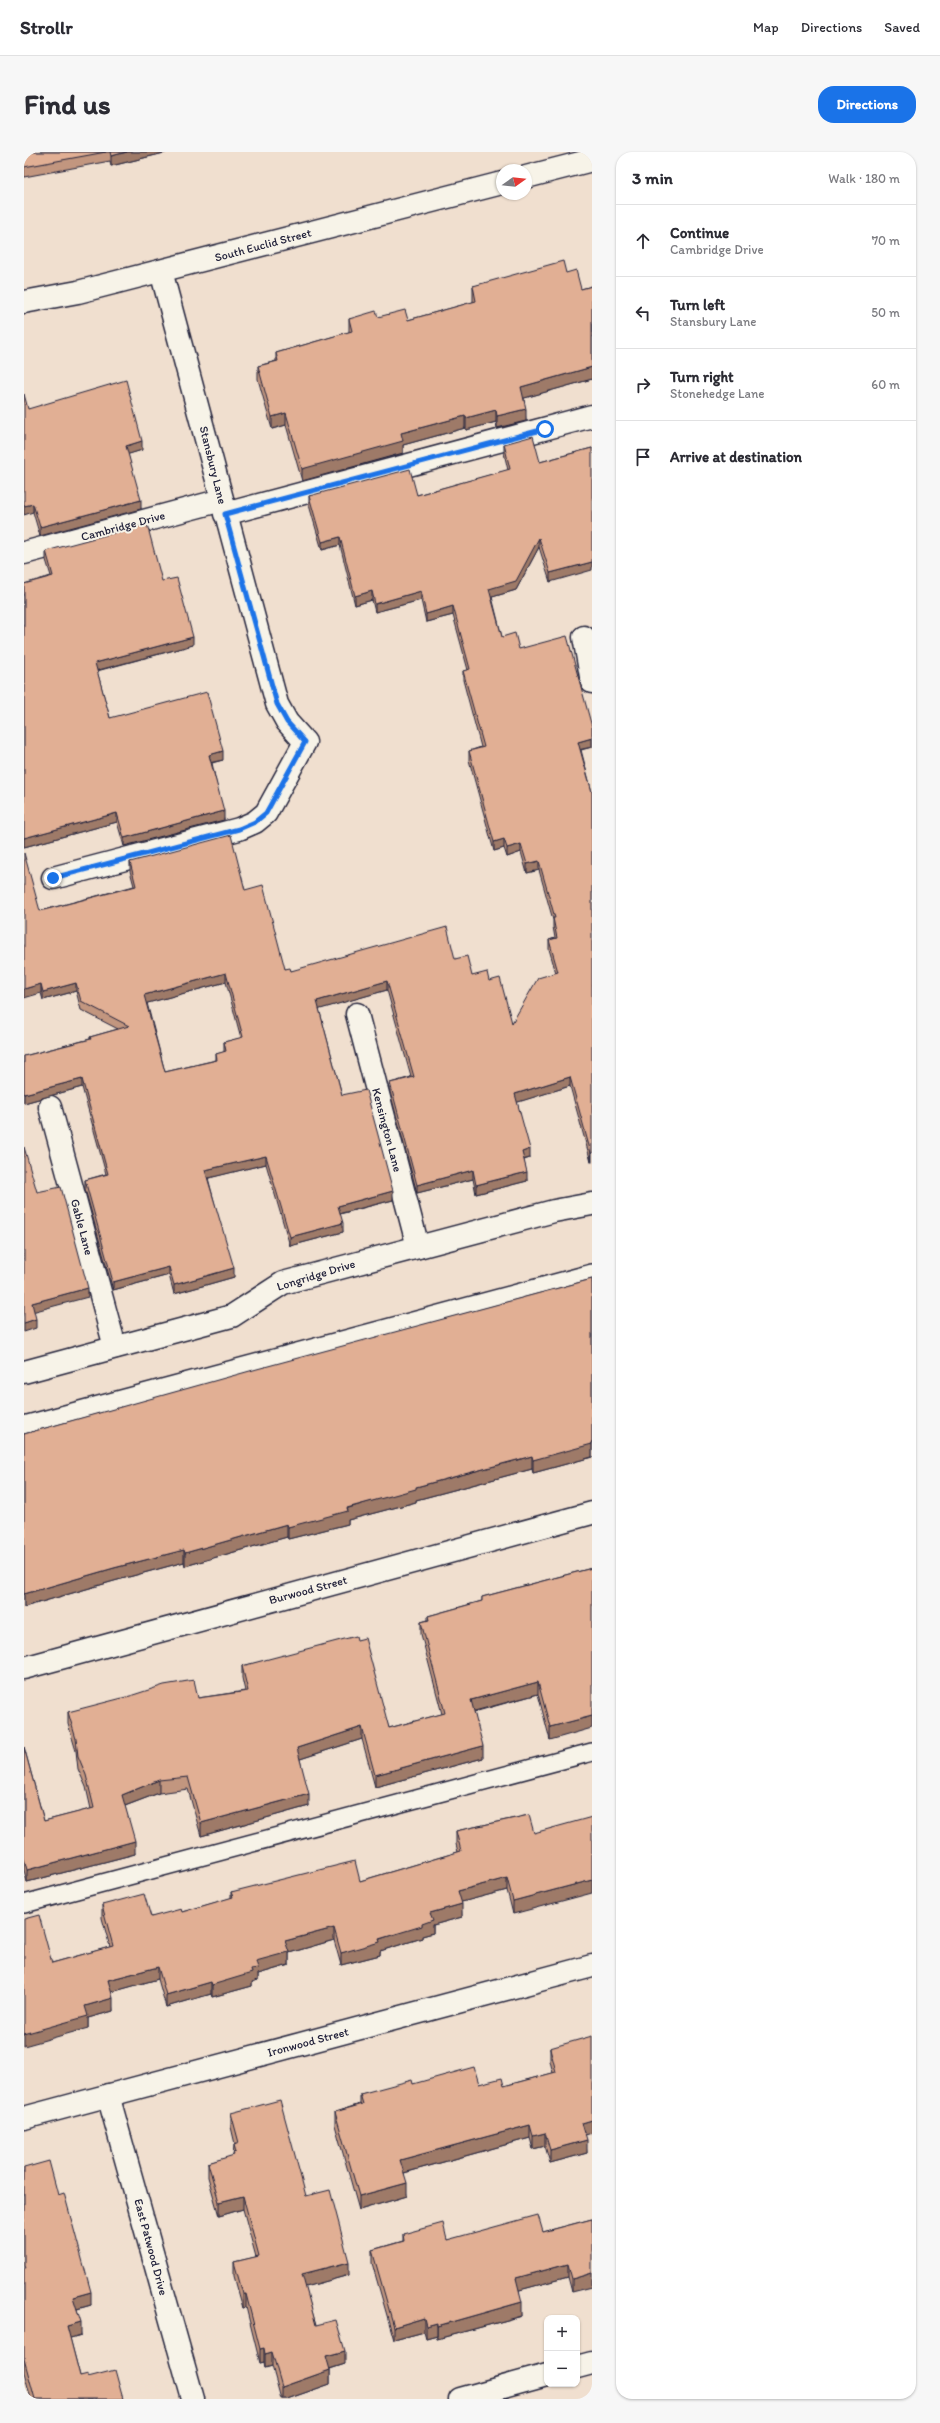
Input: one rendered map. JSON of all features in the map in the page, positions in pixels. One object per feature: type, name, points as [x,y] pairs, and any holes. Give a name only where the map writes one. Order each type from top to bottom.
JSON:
[{"type":"street","points":[[532,175],[592,160]]},
{"type":"street","name":"South Euclid Street","points":[[24,302],[78,292],[496,185]]},
{"type":"street","name":"Stansbury Lane","points":[[53,878],[239,829],[255,822],[266,813],[305,742],[287,722],[277,704],[161,271]]},
{"type":"street","name":"Cambridge Drive","points":[[24,553],[224,507],[592,416]]},
{"type":"street","points":[[584,637],[592,682]]},
{"type":"street","name":"Kensington Lane","points":[[357,1014],[418,1246]]},
{"type":"street","name":"Gable Lane","points":[[50,1107],[115,1347]]},
{"type":"street","name":"Longridge Drive","points":[[24,1372],[232,1316],[283,1283],[554,1211],[592,1204]]},
{"type":"street","name":"Burwood Street","points":[[24,1668],[592,1513]]},
{"type":"street","name":"Ironwood Street","points":[[24,2118],[592,1966]]},
{"type":"street","name":"East Patwood Drive","points":[[108,2095],[193,2399]]},
{"type":"street","points":[[580,2366],[592,2363]]},
{"type":"street","points":[[460,2399],[544,2376]]},
{"type":"lane","points":[[24,1425],[592,1273]]},
{"type":"lane","points":[[24,1904],[592,1752]]},
{"type":"building","points":[[24,152],[106,152],[24,167]]},
{"type":"building","points":[[110,152],[127,152],[111,156]]},
{"type":"building","points":[[563,261],[566,273],[576,270],[581,289],[592,286],[592,367],[521,387],[526,409],[497,416],[496,410],[466,418],[465,416],[401,433],[403,441],[302,469],[286,413],[272,417],[258,366],[278,361],[276,353],[352,331],[349,319],[376,311],[378,317],[405,310],[408,320],[476,301],[473,286]]},
{"type":"building","points":[[126,380],[142,441],[126,446],[141,500],[40,527],[33,504],[24,506],[24,394],[28,409]]},
{"type":"building","points":[[533,436],[540,462],[592,448],[592,562],[550,573],[539,538],[516,581],[489,589],[502,637],[515,633],[519,649],[567,636],[592,727],[592,738],[578,742],[592,792],[592,1153],[570,1077],[515,1094],[530,1149],[522,1152],[527,1172],[476,1185],[473,1170],[417,1185],[390,1083],[414,1077],[387,981],[317,1001],[342,1095],[366,1090],[393,1191],[338,1206],[343,1223],[290,1237],[266,1156],[205,1170],[234,1268],[174,1285],[169,1267],[113,1282],[85,1180],[108,1174],[82,1079],[24,1094],[24,1056],[91,1039],[90,1037],[129,1026],[81,1001],[76,983],[43,992],[41,984],[24,989],[24,853],[40,911],[136,886],[130,862],[231,835],[245,890],[263,885],[285,969],[290,968],[291,971],[447,927],[455,959],[467,956],[472,976],[487,972],[489,981],[500,978],[512,1023],[538,978],[558,972],[549,940],[557,938],[553,918],[555,918],[539,861],[527,864],[521,844],[507,848],[504,839],[494,842],[469,751],[484,747],[463,671],[470,669],[453,606],[426,614],[421,591],[375,604],[372,591],[355,596],[340,537],[322,542],[309,496],[410,469],[417,495],[510,469],[504,444]],"holes":[[[226,973],[243,1037],[224,1042],[226,1051],[216,1054],[217,1060],[165,1072],[144,995]]]},
{"type":"building","points":[[147,524],[162,581],[177,578],[193,637],[95,663],[110,718],[207,692],[223,751],[209,755],[224,811],[124,838],[117,813],[24,838],[24,584],[53,576],[46,551]]},
{"type":"building","points":[[24,1147],[37,1192],[61,1187],[88,1288],[32,1303],[36,1319],[24,1323]]},
{"type":"building","points":[[592,1279],[592,1444],[533,1460],[532,1456],[416,1487],[416,1489],[347,1508],[348,1511],[288,1527],[287,1524],[185,1553],[184,1550],[114,1568],[24,1594],[24,1434],[257,1369]]},
{"type":"building","points":[[592,1568],[592,1716],[550,1727],[538,1682],[471,1700],[483,1746],[375,1775],[362,1727],[297,1748],[309,1794],[201,1823],[188,1777],[159,1780],[122,1795],[135,1841],[27,1870],[24,1858],[24,1747],[44,1821],[94,1808],[86,1775],[78,1756],[76,1739],[68,1712],[130,1696],[164,1685],[194,1680],[198,1698],[248,1691],[242,1666],[356,1636],[357,1640],[365,1638],[389,1728],[445,1713],[421,1622],[429,1620],[428,1616],[482,1601],[482,1597]]},
{"type":"building","points":[[529,1815],[534,1833],[592,1817],[592,1880],[513,1901],[507,1878],[458,1891],[462,1904],[430,1913],[433,1920],[422,1924],[422,1926],[379,1939],[380,1942],[341,1953],[334,1928],[285,1941],[289,1952],[256,1961],[258,1968],[251,1969],[252,1973],[212,1985],[211,1982],[166,1995],[158,1967],[108,1980],[113,1998],[85,2006],[88,2016],[24,2034],[24,1919],[39,1915],[52,1963],[113,1946],[102,1905],[144,1894],[151,1917],[181,1909],[182,1912],[233,1897],[231,1892],[355,1861],[360,1881],[461,1851],[456,1831]]},
{"type":"building","points":[[592,2036],[592,2120],[582,2123],[587,2140],[550,2150],[545,2133],[533,2136],[530,2125],[400,2160],[407,2183],[359,2196],[335,2112],[363,2104],[360,2094],[412,2080],[413,2084],[474,2067],[479,2084],[502,2078],[504,2086],[556,2072],[550,2048]]},
{"type":"building","points":[[280,2100],[306,2196],[330,2190],[349,2262],[302,2274],[316,2325],[336,2320],[345,2351],[326,2356],[330,2370],[282,2387],[272,2352],[265,2354],[264,2348],[260,2349],[246,2294],[243,2294],[234,2262],[259,2256],[243,2196],[219,2202],[208,2163],[234,2155],[233,2153],[236,2152],[234,2145],[239,2143],[231,2113]]},
{"type":"building","points":[[49,2161],[58,2195],[64,2193],[91,2292],[73,2297],[81,2322],[67,2326],[80,2376],[88,2374],[88,2377],[115,2370],[123,2399],[35,2399],[24,2359],[24,2168]]},
{"type":"building","points":[[538,2215],[543,2232],[592,2219],[592,2273],[572,2279],[568,2264],[516,2278],[522,2302],[437,2326],[437,2323],[426,2326],[424,2318],[394,2327],[372,2250],[404,2241],[403,2234],[443,2223],[447,2240]]},
{"type":"route","points":[[53,878],[239,829],[255,822],[266,813],[305,742],[290,727],[277,704],[225,514],[545,429]]}]
